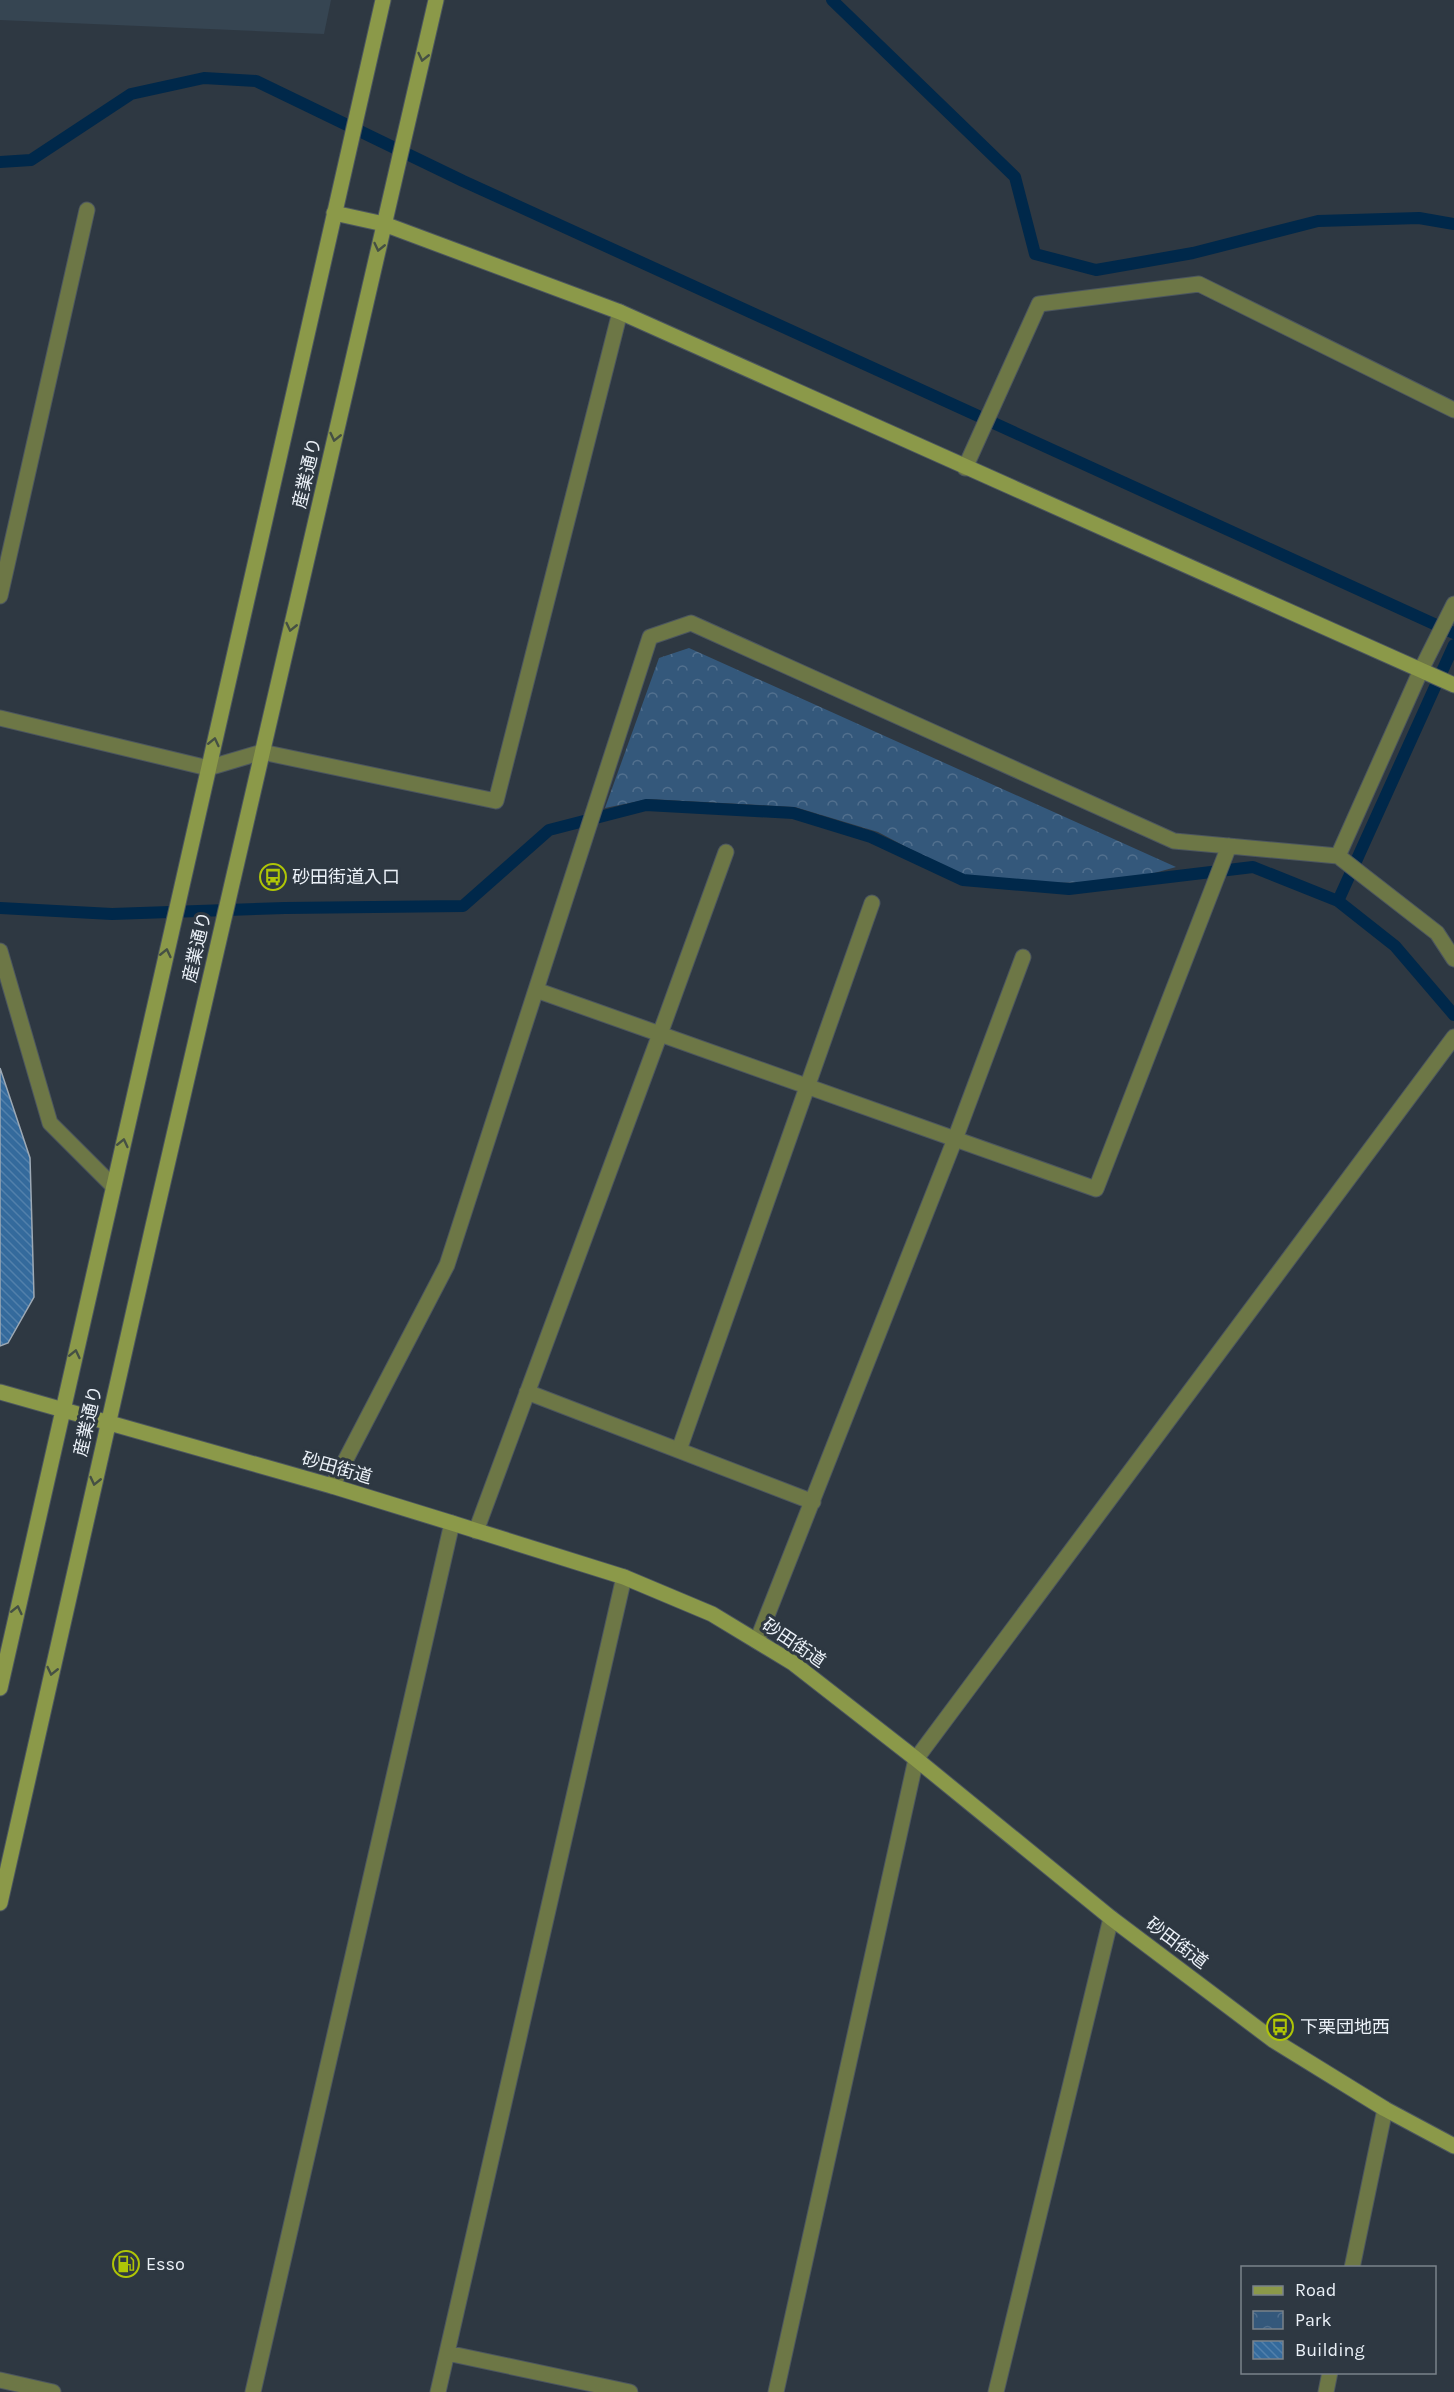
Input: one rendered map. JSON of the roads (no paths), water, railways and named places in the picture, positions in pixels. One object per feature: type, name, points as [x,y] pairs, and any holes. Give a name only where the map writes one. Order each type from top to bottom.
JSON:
[{"type":"street","name":"産業通り","points":[[0,1688],[383,0]]},
{"type":"street","name":"産業通り","points":[[0,1903],[436,0]]},
{"type":"street","points":[[0,596],[87,210]]},
{"type":"street","points":[[334,213],[384,224],[620,312],[1454,685]]},
{"type":"street","points":[[965,468],[1039,304],[1199,284],[1454,410]]},
{"type":"street","points":[[0,718],[208,768],[262,752],[496,801],[620,312]]},
{"type":"street","points":[[1338,856],[1420,670],[1454,604]]},
{"type":"street","points":[[332,1486],[447,1265],[650,637],[691,623],[1174,841],[1338,856],[1437,933],[1454,959]]},
{"type":"street","points":[[536,990],[1096,1189],[1229,846]]},
{"type":"street","points":[[476,1531],[726,852]]},
{"type":"street","points":[[679,1450],[872,903]]},
{"type":"street","points":[[0,951],[50,1123],[113,1186]]},
{"type":"street","points":[[757,1641],[955,1139],[1023,957]]},
{"type":"street","points":[[776,2392],[916,1759],[1454,1037]]},
{"type":"street","name":"砂田街道","points":[[0,1392],[332,1486],[452,1523],[624,1577],[712,1614],[793,1664],[916,1759],[1110,1918],[1273,2040],[1384,2109],[1454,2146]]},
{"type":"street","points":[[527,1392],[813,1502]]},
{"type":"street","points":[[253,2392],[452,1523]]},
{"type":"street","points":[[438,2392],[624,1577]]},
{"type":"street","points":[[996,2392],[1110,1918]]},
{"type":"street","points":[[1352,2266],[1384,2109]]},
{"type":"street","points":[[447,2353],[630,2392]]},
{"type":"street","points":[[1326,2392],[1330,2374]]},
{"type":"street","points":[[0,2380],[53,2392]]},
{"type":"waterway","points":[[832,0],[1015,177],[1035,254],[1096,270],[1193,253],[1318,221],[1419,218],[1454,224]]},
{"type":"waterway","points":[[0,162],[31,160],[131,94],[204,78],[256,81],[463,181],[1454,633]]},
{"type":"waterway","points":[[1338,901],[1454,645]]},
{"type":"waterway","points":[[0,908],[112,914],[285,908],[463,906],[549,830],[646,805],[793,813],[871,837],[963,880],[1069,889],[1253,867],[1338,901],[1395,946],[1454,1015]]},
{"type":"place","name":"砂田街道入口","points":[[273,877]]},
{"type":"place","name":"下栗団地西","points":[[1280,2027]]},
{"type":"place","name":"Esso","points":[[126,2264]]}]
